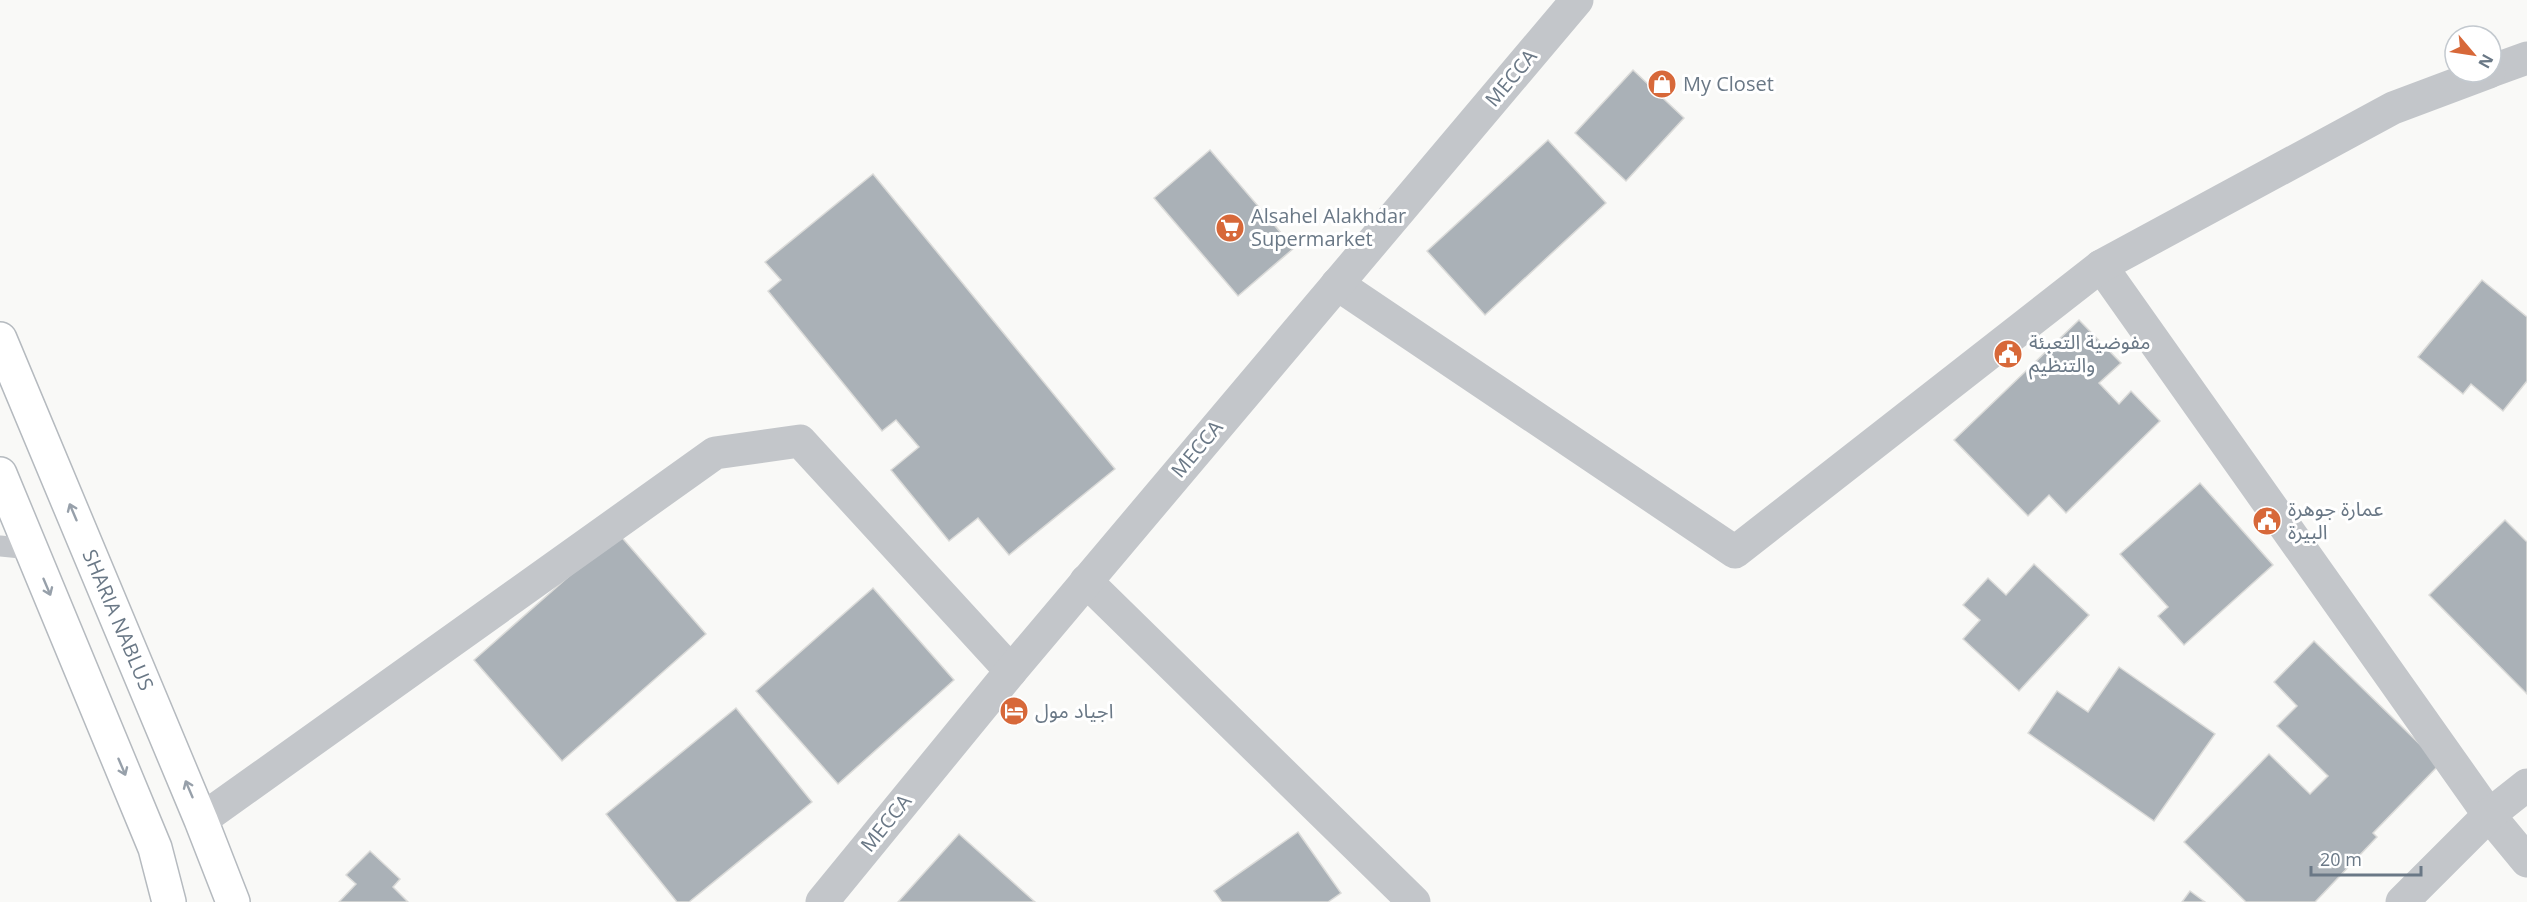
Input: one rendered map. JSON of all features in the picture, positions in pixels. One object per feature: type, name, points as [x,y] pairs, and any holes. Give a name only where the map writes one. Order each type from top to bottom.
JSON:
[{"type":"main road","name":"SHARIA NABLUS","points":[[0,339],[233,902]]},
{"type":"main road","points":[[0,474],[16,548],[155,848],[169,902]]},
{"type":"street","name":"MECCA","points":[[822,902],[1086,581],[1577,0]]},
{"type":"street","points":[[2503,67],[2527,58]]},
{"type":"street","points":[[1337,284],[1735,552],[2101,266],[2393,108],[2458,84]]},
{"type":"street","points":[[2101,266],[2489,815],[2527,861]]},
{"type":"street","points":[[201,820],[714,453],[800,441],[1011,671]]},
{"type":"street","points":[[1086,581],[1414,902]]},
{"type":"street","points":[[2402,902],[2489,815],[2527,785]]},
{"type":"building","points":[[1633,70],[1684,118],[1626,181],[1575,133]]},
{"type":"building","points":[[1548,140],[1606,203],[1485,315],[1427,251]]},
{"type":"building","points":[[1210,150],[1294,248],[1238,296],[1154,198]]},
{"type":"building","points":[[873,174],[1115,469],[1009,555],[978,518],[949,541],[891,470],[919,447],[896,420],[882,431],[768,291],[781,280],[765,262]]},
{"type":"building","points":[[2482,280],[2527,317],[2527,381],[2503,411],[2471,384],[2463,394],[2418,357]]},
{"type":"building","points":[[2079,320],[2121,363],[2099,383],[2119,404],[2131,391],[2160,421],[2066,513],[2049,495],[2028,516],[1954,440]]},
{"type":"building","points":[[2200,483],[2273,565],[2184,645],[2158,616],[2168,607],[2120,554]]},
{"type":"building","points":[[2505,520],[2527,542],[2527,694],[2429,595]]},
{"type":"building","points":[[618,533],[706,634],[562,761],[474,660]]},
{"type":"building","points":[[2034,564],[2089,615],[2019,691],[1963,639],[1980,620],[1963,605],[1988,578],[2006,595]]},
{"type":"building","points":[[873,588],[954,680],[838,784],[756,691]]},
{"type":"building","points":[[2314,641],[2440,764],[2373,833],[2377,837],[2315,902],[2246,902],[2184,842],[2269,754],[2310,794],[2328,776],[2277,726],[2297,706],[2274,682]]},
{"type":"building","points":[[2119,667],[2215,734],[2154,821],[2028,733],[2057,691],[2088,712]]},
{"type":"building","points":[[736,708],[812,802],[689,902],[677,902],[606,814]]},
{"type":"building","points":[[1298,832],[1341,893],[1328,902],[1222,902],[1214,891]]},
{"type":"building","points":[[959,834],[1035,902],[898,902]]},
{"type":"building","points":[[370,851],[400,879],[393,887],[408,902],[339,902],[356,884],[346,875]]},
{"type":"building","points":[[2190,891],[2205,902],[2182,902]]},
{"type":"place","name":"My Closet","points":[[1662,84]]},
{"type":"place","name":"Alsahel Alakhdar Supermarket","points":[[1230,228]]},
{"type":"place","name":"مفوضية التعبئة والتنظيم","points":[[2008,354]]},
{"type":"place","name":"عمارة جوهرة البيرة","points":[[2267,521]]},
{"type":"place","name":"اجياد مول","points":[[1014,711]]}]
